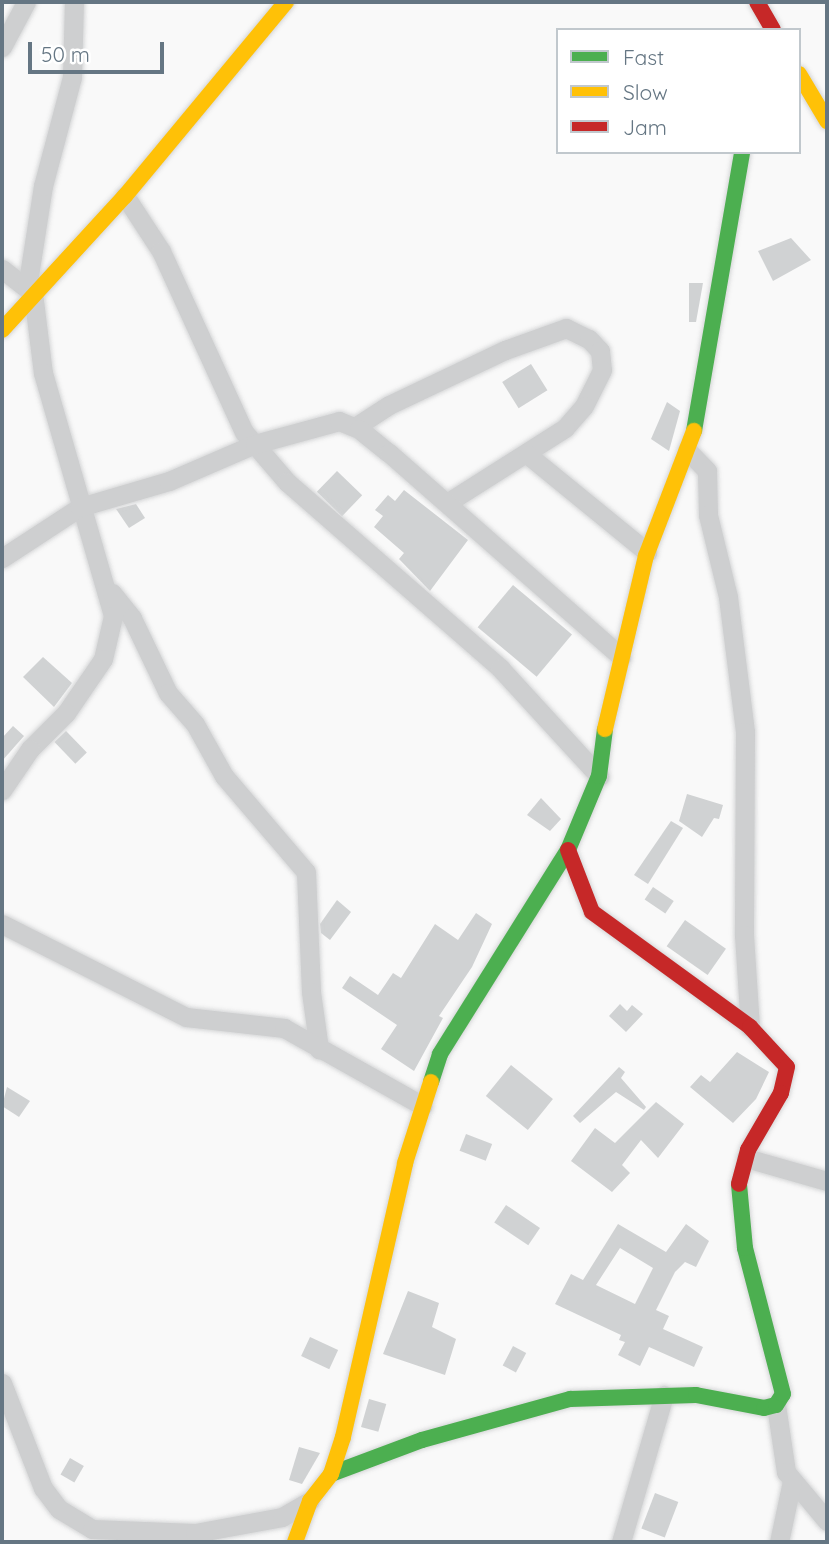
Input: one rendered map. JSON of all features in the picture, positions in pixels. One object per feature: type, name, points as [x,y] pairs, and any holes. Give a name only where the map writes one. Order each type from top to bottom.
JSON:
[{"type":"street","points":[[2,47],[26,2]]},
{"type":"street","points":[[2,790],[30,749],[66,713],[103,659],[113,616],[43,373],[30,291],[43,186],[72,77],[74,2]]},
{"type":"street","points":[[2,330],[30,291],[125,196],[286,2]]},
{"type":"street","points":[[757,2],[772,28]]},
{"type":"street","points":[[801,77],[827,121]]},
{"type":"street","points":[[295,1542],[310,1501],[331,1474],[366,1352],[405,1163],[440,1054],[568,850],[600,776],[606,721],[648,552],[687,450],[713,332],[742,154]]},
{"type":"street","points":[[125,196],[161,251],[217,378],[255,444],[287,482],[500,668],[600,776]]},
{"type":"street","points":[[2,269],[30,291]]},
{"type":"street","points":[[355,427],[389,405],[505,350],[566,328],[577,330],[600,351],[602,370],[584,406],[565,428],[528,455],[447,503]]},
{"type":"street","points":[[2,558],[80,507],[169,481],[255,444],[338,421],[355,427],[447,503],[621,657]]},
{"type":"street","points":[[687,450],[707,471],[708,514],[728,597],[745,732],[744,935],[750,1027]]},
{"type":"street","points":[[528,455],[648,552]]},
{"type":"street","points":[[106,585],[132,618],[168,692],[195,724],[225,776],[306,872],[310,992],[319,1049]]},
{"type":"street","points":[[568,850],[592,912],[750,1027],[787,1067],[781,1093],[746,1158],[739,1183],[745,1248],[783,1394],[776,1405],[786,1472],[792,1481],[825,1511]]},
{"type":"street","points":[[2,924],[186,1017],[284,1027],[423,1106]]},
{"type":"street","points":[[746,1158],[827,1181]]},
{"type":"street","points":[[2,1383],[43,1488],[59,1509],[92,1529],[195,1533],[282,1517],[310,1501]]},
{"type":"street","points":[[621,1542],[664,1395]]},
{"type":"street","points":[[331,1474],[523,1410],[570,1399],[696,1395],[764,1408],[776,1405]]},
{"type":"street","points":[[779,1542],[792,1481]]},
{"type":"building","points":[[791,238],[811,260],[773,281],[758,251]]},
{"type":"building","points":[[689,283],[703,283],[696,322],[689,322]]},
{"type":"building","points":[[531,364],[547,390],[519,408],[502,382]]},
{"type":"building","points":[[667,402],[680,411],[669,451],[651,439]]},
{"type":"building","points":[[337,471],[362,495],[342,516],[317,492]]},
{"type":"building","points":[[404,490],[468,540],[430,591],[399,559],[404,553],[374,527],[383,516],[375,510],[388,495],[395,501]]},
{"type":"building","points":[[136,504],[145,518],[129,528],[116,509]]},
{"type":"building","points":[[513,585],[572,634],[537,677],[478,627]]},
{"type":"building","points":[[43,657],[72,683],[54,707],[23,677]]},
{"type":"building","points":[[13,726],[24,736],[2,761],[2,738]]},
{"type":"building","points":[[66,731],[87,753],[75,764],[54,742]]},
{"type":"building","points":[[687,794],[723,805],[719,819],[714,818],[702,837],[679,821]]},
{"type":"building","points":[[541,798],[561,819],[550,831],[527,815]]},
{"type":"building","points":[[671,821],[683,828],[648,884],[634,875]]},
{"type":"building","points":[[653,887],[674,901],[665,913],[645,899]]},
{"type":"building","points":[[337,900],[351,912],[330,940],[321,933],[320,924]]},
{"type":"building","points":[[476,913],[492,924],[472,967],[439,1016],[443,1018],[414,1071],[381,1049],[397,1025],[342,988],[350,976],[378,995],[393,973],[401,978],[435,924],[458,940]]},
{"type":"building","points":[[685,920],[726,949],[708,975],[667,946]]},
{"type":"building","points":[[620,1004],[627,1011],[632,1005],[643,1014],[626,1032],[609,1016]]},
{"type":"building","points":[[737,1052],[769,1072],[756,1099],[733,1123],[690,1087],[701,1075],[710,1082]]},
{"type":"building","points":[[511,1065],[553,1099],[528,1130],[486,1096]]},
{"type":"building","points":[[619,1067],[625,1072],[621,1078],[646,1107],[644,1110],[616,1092],[580,1123],[573,1116]]},
{"type":"building","points":[[7,1087],[30,1101],[19,1117],[2,1106]]},
{"type":"building","points":[[656,1102],[684,1124],[658,1158],[641,1140],[622,1165],[630,1173],[612,1192],[571,1161],[595,1128],[615,1143]]},
{"type":"building","points":[[466,1134],[492,1144],[486,1161],[460,1151]]},
{"type":"building","points":[[506,1205],[540,1228],[528,1245],[494,1222]]},
{"type":"building","points":[[618,1224],[666,1252],[686,1224],[709,1241],[696,1267],[685,1262],[675,1272],[656,1310],[669,1316],[663,1329],[703,1347],[694,1367],[649,1347],[640,1366],[618,1355],[625,1342],[619,1340],[621,1335],[555,1304],[571,1274],[583,1280]],"holes":[[[620,1248],[653,1268],[635,1304],[596,1285]]]},
{"type":"building","points":[[408,1291],[439,1303],[432,1327],[456,1339],[445,1375],[383,1354]]},
{"type":"building","points":[[310,1337],[338,1350],[329,1369],[301,1356]]},
{"type":"building","points":[[513,1346],[526,1353],[516,1372],[503,1365]]},
{"type":"building","points":[[369,1399],[386,1404],[378,1432],[361,1427]]},
{"type":"building","points":[[299,1447],[320,1453],[302,1484],[289,1480]]},
{"type":"building","points":[[70,1458],[84,1466],[74,1482],[60,1474]]},
{"type":"building","points":[[655,1493],[678,1502],[665,1537],[641,1528]]},
{"type":"traffic: fast","points":[[694,431],[742,154]]},
{"type":"traffic: fast","points":[[431,1082],[440,1054],[568,850],[599,776],[605,729]]},
{"type":"traffic: fast","points":[[331,1474],[422,1440],[570,1399],[696,1395],[764,1408],[776,1405],[783,1394],[745,1248],[739,1184]]},
{"type":"traffic: slow","points":[[2,330],[125,196],[286,2]]},
{"type":"traffic: slow","points":[[801,77],[827,121]]},
{"type":"traffic: slow","points":[[605,729],[646,556],[694,431]]},
{"type":"traffic: slow","points":[[295,1542],[310,1501],[331,1474],[343,1437],[405,1163],[431,1082]]},
{"type":"traffic: jam","points":[[757,2],[772,28]]},
{"type":"traffic: jam","points":[[568,850],[592,912],[750,1027],[787,1067],[781,1093],[748,1150],[739,1184]]}]
